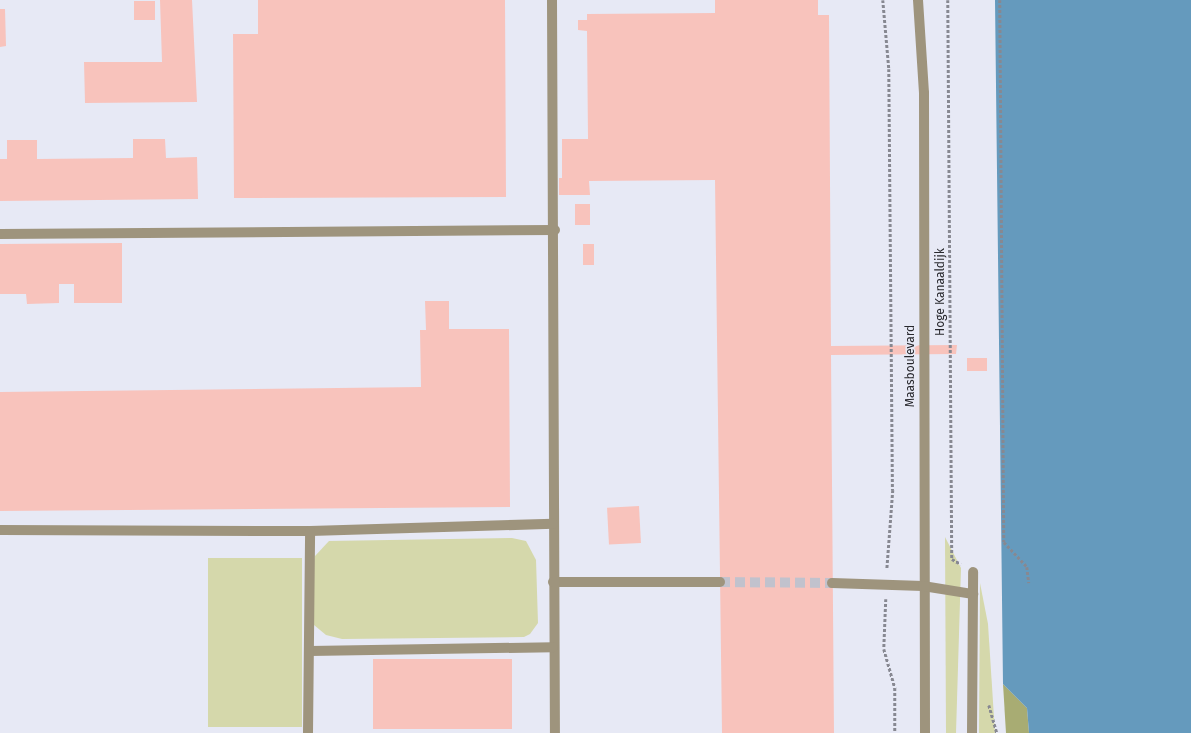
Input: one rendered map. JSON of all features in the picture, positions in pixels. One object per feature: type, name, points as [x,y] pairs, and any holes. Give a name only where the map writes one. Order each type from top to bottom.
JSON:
[{"type":"street","points":[[552,0],[555,230],[553,524],[555,733]]},
{"type":"street","name":"Maasboulevard","points":[[918,0],[924,93],[923,586],[925,733]]},
{"type":"street","points":[[0,234],[555,230]]},
{"type":"street","points":[[0,530],[310,530],[553,524]]},
{"type":"street","points":[[308,733],[310,530]]},
{"type":"street","points":[[972,733],[973,572]]},
{"type":"street","points":[[554,582],[720,582]]},
{"type":"street","points":[[832,584],[923,586],[973,594]]},
{"type":"street","points":[[310,650],[553,647]]},
{"type":"path","points":[[883,0],[889,69],[893,490],[886,584],[884,649],[895,688],[895,733]]},
{"type":"path","name":"Hoge Kanaaldijk","points":[[948,0],[952,559],[973,572]]},
{"type":"path","points":[[1000,0],[1004,542],[1027,567],[1029,582]]},
{"type":"green space","points":[[945,537],[961,568],[956,733],[946,733]]},
{"type":"green space","points":[[512,538],[526,541],[536,560],[538,623],[530,634],[524,637],[342,639],[326,635],[314,625],[313,565],[315,556],[329,541]]},
{"type":"green space","points":[[208,558],[302,558],[302,727],[208,727]]},
{"type":"green space","points":[[980,583],[988,624],[995,733],[979,733]]},
{"type":"green space","points":[[1003,684],[1027,708],[1029,733],[1006,733]]},
{"type":"water","points":[[995,0],[1191,0],[1191,733],[1029,733],[1027,708],[1003,684]]},
{"type":"building","points":[[160,0],[192,0],[197,102],[85,103],[84,62],[162,62]]},
{"type":"building","points":[[258,0],[505,0],[506,197],[234,198],[233,34],[258,34]]},
{"type":"building","points":[[715,0],[818,0],[818,15],[829,15],[831,346],[957,345],[956,354],[831,355],[834,733],[722,733],[715,180],[589,181],[590,195],[559,195],[559,178],[562,178],[562,139],[588,139],[587,31],[578,30],[578,20],[587,20],[587,14],[715,13]]},
{"type":"building","points":[[134,1],[155,1],[155,20],[134,20]]},
{"type":"building","points":[[0,9],[5,9],[6,46],[0,47]]},
{"type":"building","points":[[133,139],[165,139],[166,158],[197,157],[198,199],[0,201],[0,159],[7,159],[7,140],[37,140],[37,159],[133,158]]},
{"type":"building","points":[[575,204],[590,204],[590,225],[575,225]]},
{"type":"building","points":[[122,243],[122,303],[74,303],[74,284],[59,284],[59,303],[27,304],[26,294],[0,294],[0,244]]},
{"type":"building","points":[[583,244],[594,244],[594,265],[583,265]]},
{"type":"building","points":[[425,301],[449,301],[449,329],[509,329],[510,507],[0,511],[0,392],[421,387],[420,330],[426,330]]},
{"type":"building","points":[[967,358],[987,358],[987,371],[967,371]]},
{"type":"building","points":[[639,506],[641,543],[609,545],[607,508]]},
{"type":"building","points":[[373,659],[512,659],[512,729],[373,729]]},
{"type":"tunnel","points":[[720,582],[832,583]]}]
